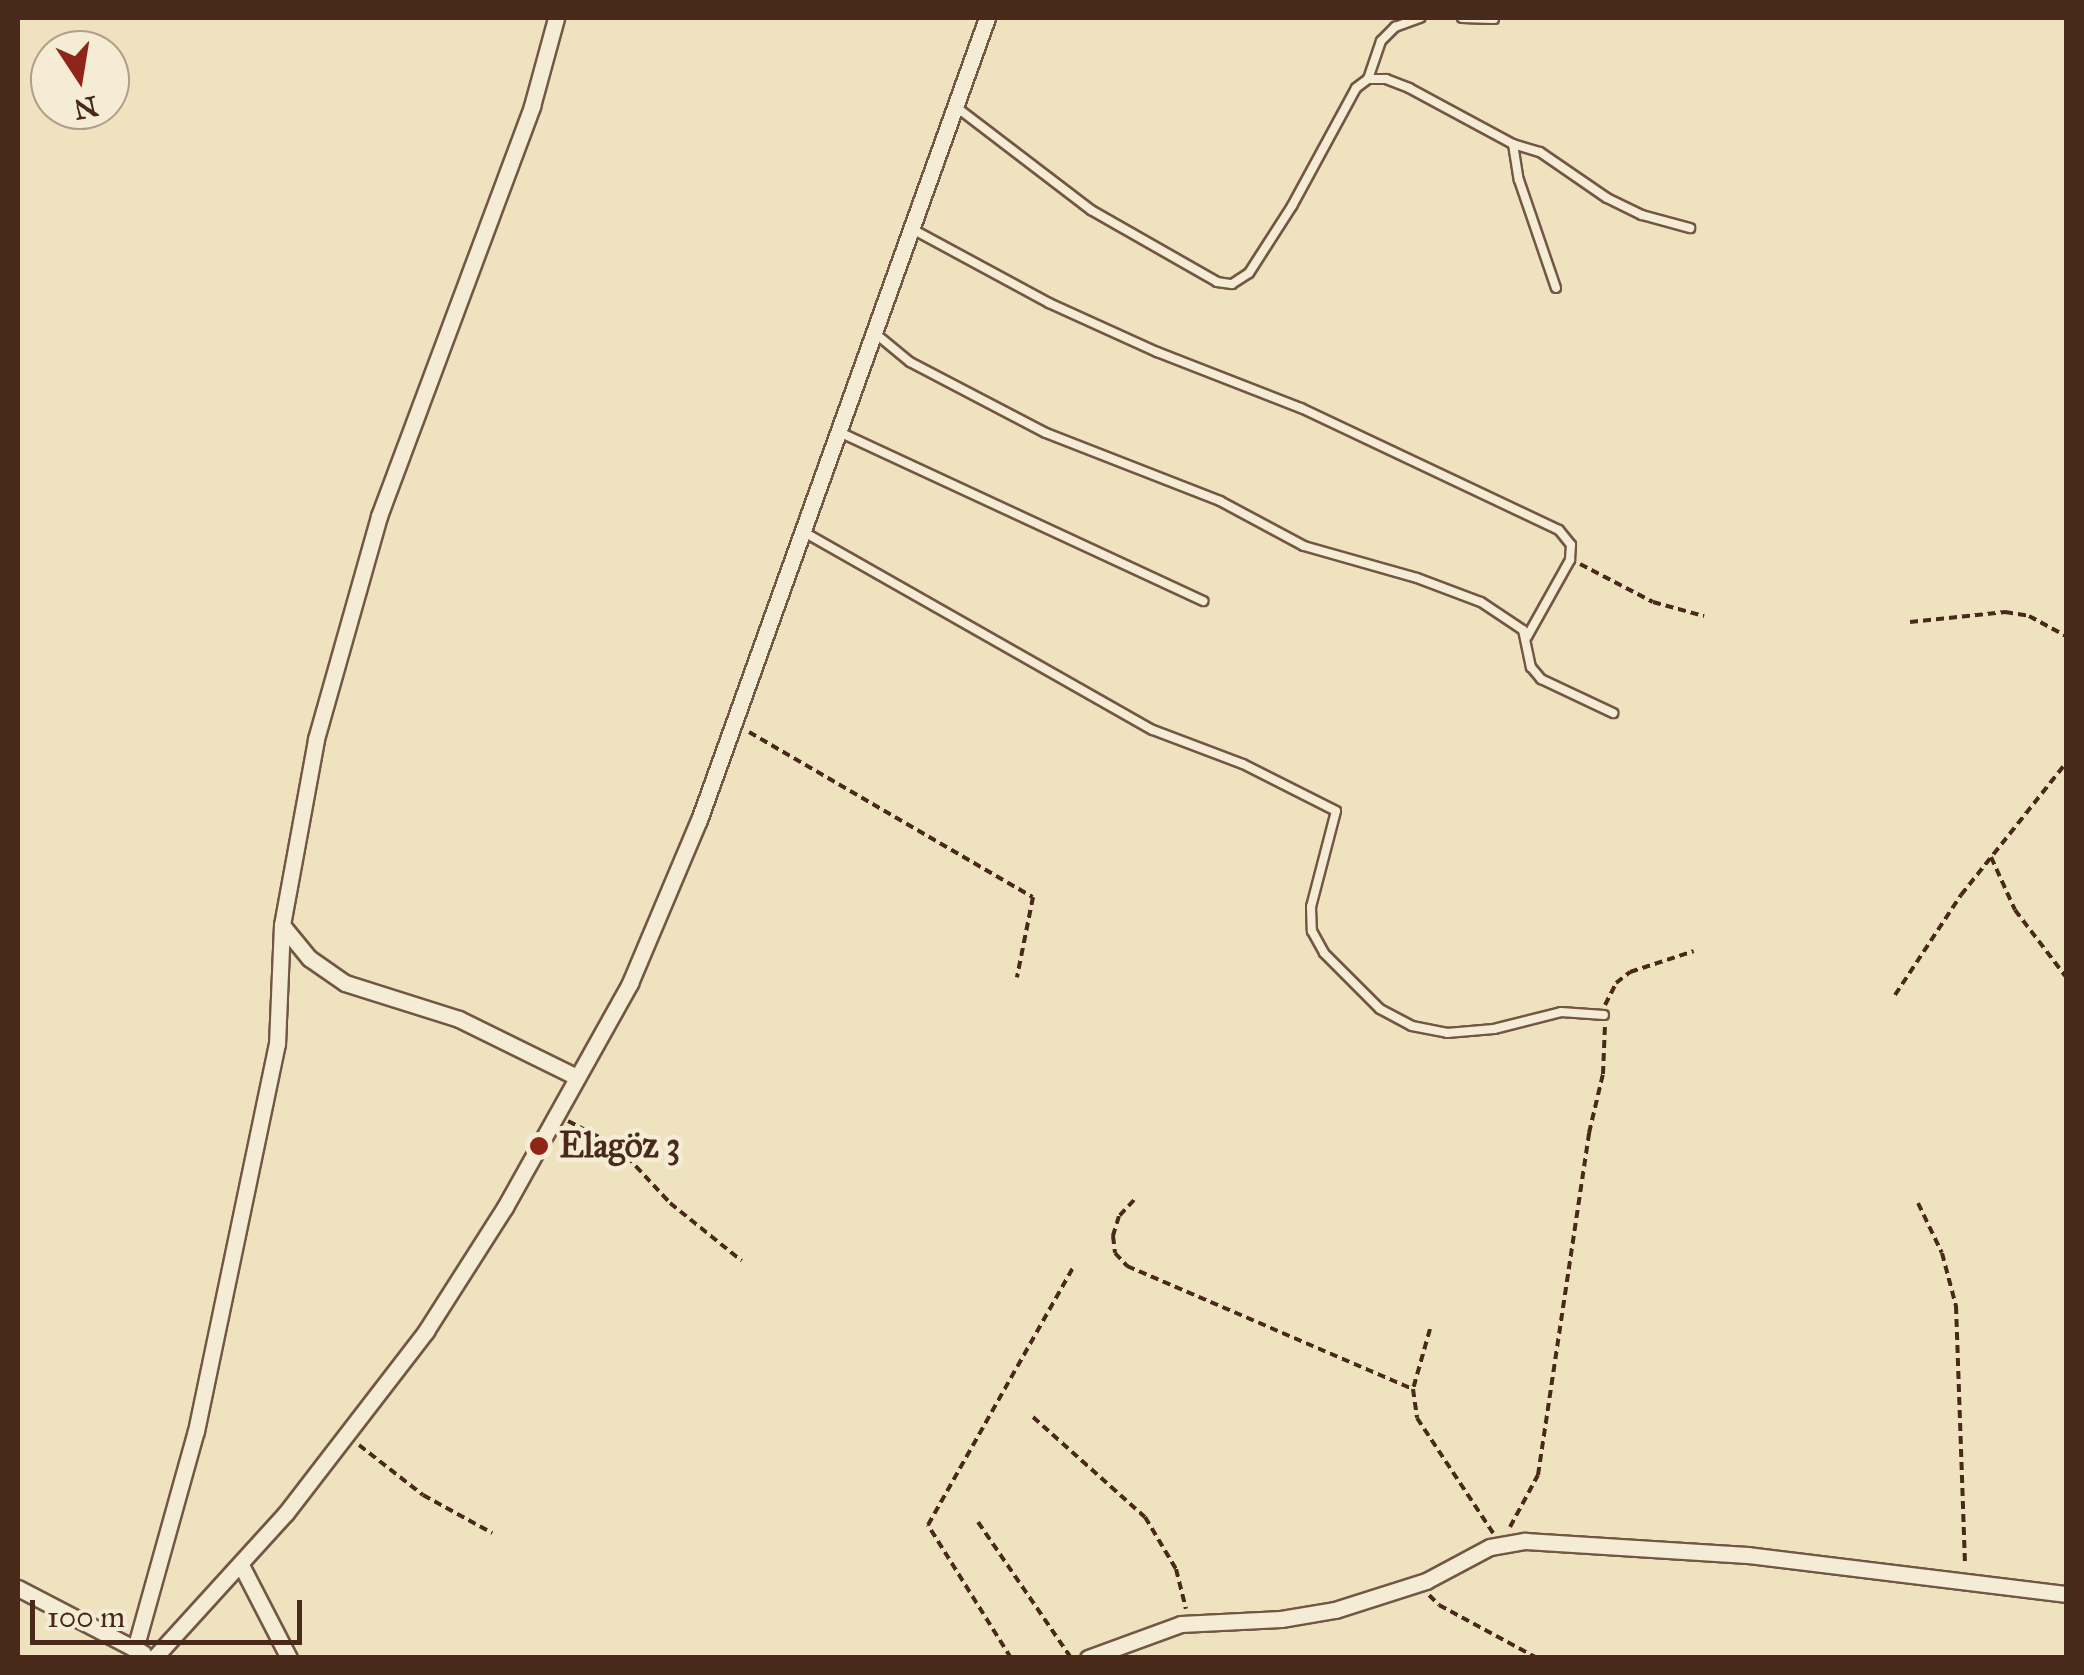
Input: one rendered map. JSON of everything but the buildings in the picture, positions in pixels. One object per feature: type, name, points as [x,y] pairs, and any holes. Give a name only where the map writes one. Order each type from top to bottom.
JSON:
[{"type":"street","points":[[147,1655],[277,1044],[282,925],[316,740],[378,516],[532,106],[556,18]]},
{"type":"street","points":[[147,1655],[241,1565],[348,1436],[466,1270],[556,1115],[654,932],[734,723],[987,18]]},
{"type":"street","points":[[282,925],[309,958],[345,984],[459,1019],[577,1076]]},
{"type":"street","points":[[1088,1658],[1188,1624],[1308,1615],[1419,1584],[1501,1545],[1542,1540],[1730,1554],[2066,1594]]},
{"type":"street","points":[[241,1565],[289,1658]]},
{"type":"street","points":[[18,1588],[147,1655]]},
{"type":"lane","points":[[955,106],[1091,210],[1217,282],[1232,284],[1249,273],[1292,206],[1356,88],[1368,79],[1386,35],[1420,18]]},
{"type":"lane","points":[[1462,18],[1494,19]]},
{"type":"lane","points":[[1368,79],[1386,79],[1409,88],[1512,144],[1540,152],[1606,198],[1642,215],[1690,228]]},
{"type":"lane","points":[[1512,144],[1556,288]]},
{"type":"lane","points":[[912,229],[1049,303],[1157,352],[1301,408],[1559,530],[1571,545],[1570,560],[1528,637]]},
{"type":"lane","points":[[874,332],[910,362],[1046,433],[1220,501],[1304,546],[1417,578],[1481,602],[1518,624],[1528,637],[1531,666],[1541,679],[1613,713]]},
{"type":"lane","points":[[837,431],[1204,601]]},
{"type":"lane","points":[[802,530],[1153,730],[1242,764],[1336,811],[1311,907],[1312,931],[1324,952],[1380,1009],[1412,1026],[1447,1033],[1494,1029],[1562,1012],[1604,1015]]},
{"type":"path","points":[[1570,560],[1652,602],[1704,616]]},
{"type":"path","points":[[1910,622],[2005,612],[2028,616],[2066,636]]},
{"type":"path","points":[[734,723],[1033,897],[1016,976]]},
{"type":"path","points":[[1896,995],[1960,894],[2066,763]]},
{"type":"path","points":[[1991,857],[2015,910],[2066,976]]},
{"type":"path","points":[[1430,1329],[1413,1389],[1422,1428],[1501,1545],[1538,1475],[1589,1133],[1603,1074],[1604,1015],[1611,990],[1622,977],[1694,951]]},
{"type":"path","points":[[556,1115],[618,1147],[670,1203],[742,1261]]},
{"type":"path","points":[[1134,1200],[1119,1216],[1113,1236],[1115,1253],[1126,1266],[1413,1389]]},
{"type":"path","points":[[1918,1203],[1942,1253],[1957,1318],[1966,1581]]},
{"type":"path","points":[[1011,1658],[928,1526],[1073,1268]]},
{"type":"path","points":[[1033,1417],[1146,1517],[1176,1568],[1188,1624]]},
{"type":"path","points":[[348,1436],[422,1494],[492,1534]]},
{"type":"path","points":[[978,1522],[1072,1658]]},
{"type":"path","points":[[1419,1584],[1439,1605],[1537,1658]]},
{"type":"place","name":"Elagöz 3","points":[[539,1146]]}]
